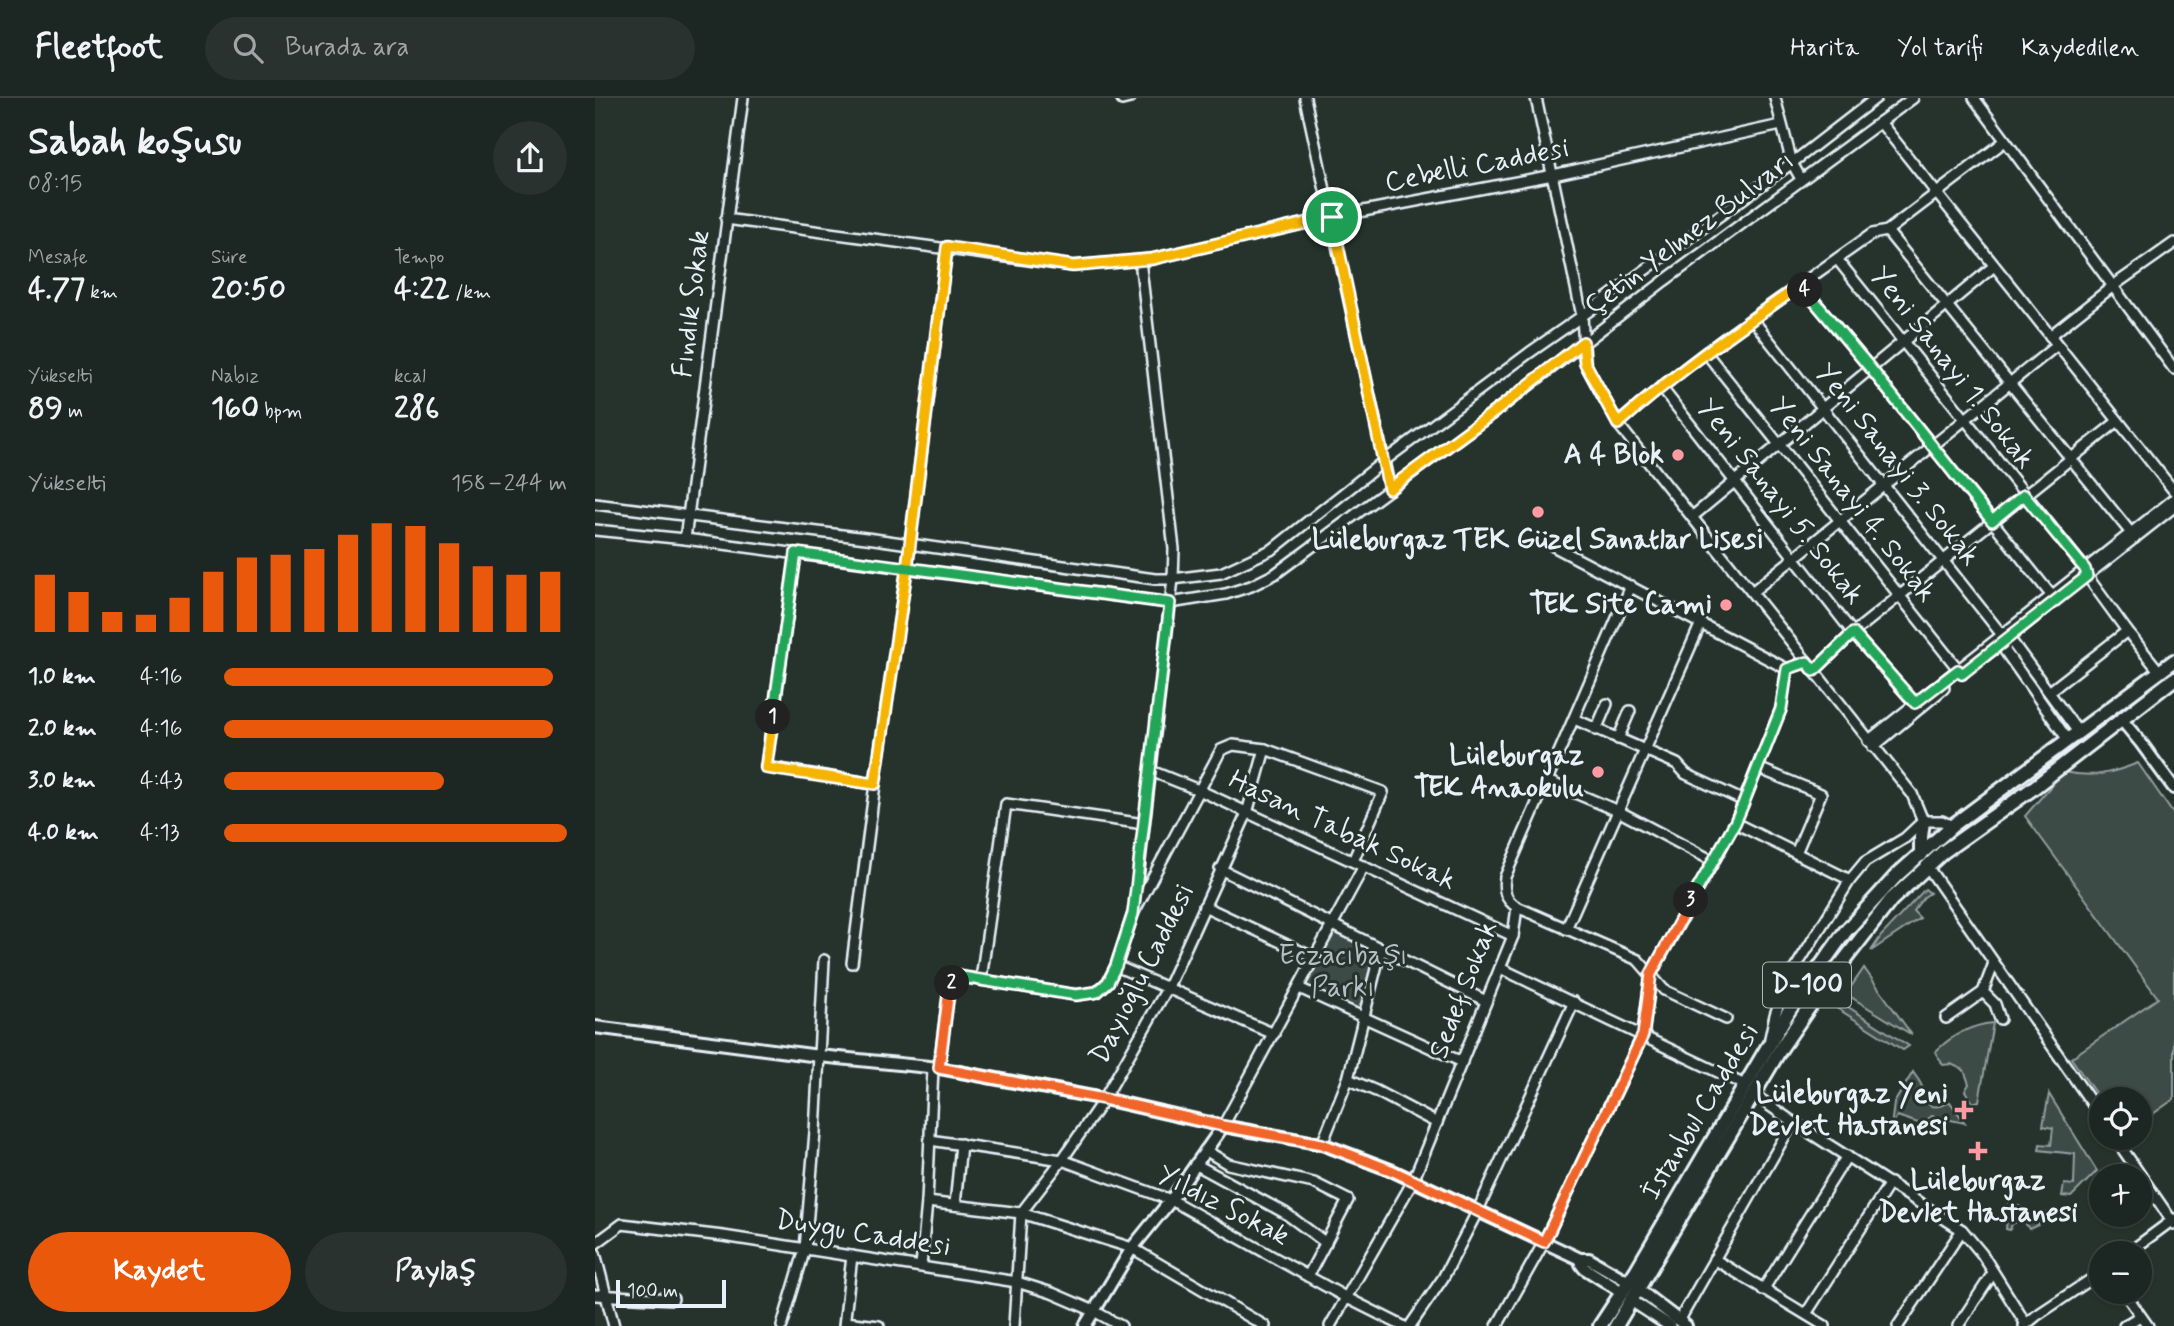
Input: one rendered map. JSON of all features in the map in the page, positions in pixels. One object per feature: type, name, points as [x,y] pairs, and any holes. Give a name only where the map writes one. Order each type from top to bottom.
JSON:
[{"type":"highway","name":"İstanbul Caddesi","points":[[1616,1326],[1631,1291],[1749,1089],[1769,1045],[1790,1009],[1845,932],[1897,875],[1952,826],[2174,660]]},
{"type":"highway","name":"İstanbul Caddesi","points":[[1749,1089],[1891,900],[1943,852],[2084,750],[2174,679]]},
{"type":"highway","points":[[2073,736],[2084,750]]},
{"type":"highway","points":[[1923,821],[1920,853],[1927,866]]},
{"type":"highway","name":"İstanbul Caddesi","points":[[1600,1326],[1631,1291]]},
{"type":"main road","points":[[2121,719],[2174,788]]},
{"type":"main road","points":[[595,1027],[936,1068],[1322,1144],[1413,1181],[1580,1259],[1584,1268],[1631,1291],[1678,1325]]},
{"type":"main road","points":[[1085,1326],[1132,1248],[1223,1126]]},
{"type":"street","name":"Fındık Sokak","points":[[685,539],[743,98]]},
{"type":"street","points":[[1305,98],[1389,489]]},
{"type":"street","points":[[1536,98],[1583,316],[1585,363],[1618,424],[1912,794],[1923,821]]},
{"type":"street","points":[[1775,98],[1792,163],[1801,179]]},
{"type":"street","name":"Çetin Yelmez Bulvarı","points":[[595,504],[909,544],[1114,574],[1173,579],[1221,573],[1273,549],[1384,461],[1792,163],[1875,98]]},
{"type":"street","name":"Çetin Yelmez Bulvarı","points":[[595,530],[796,553],[1170,603],[1226,594],[1251,586],[1275,574],[1913,98]]},
{"type":"street","points":[[1988,98],[1976,102],[2174,369]]},
{"type":"street","points":[[1880,122],[2174,491]]},
{"type":"street","name":"Cebelli Caddesi","points":[[726,219],[1073,266],[1140,260],[1332,217],[1553,175],[1781,125]]},
{"type":"street","points":[[1618,424],[1661,387],[1872,234],[1887,231],[2005,141]]},
{"type":"street","points":[[1887,231],[2133,536]]},
{"type":"street","points":[[2050,336],[2113,286],[2174,243]]},
{"type":"street","points":[[852,963],[907,568],[947,247]]},
{"type":"street","name":"Yeni Sanayi 1. Sokak","points":[[1837,259],[2086,573],[2159,671]]},
{"type":"street","points":[[1133,914],[1173,579],[1174,549],[1140,260]]},
{"type":"street","points":[[1692,517],[1994,266]]},
{"type":"street","points":[[1801,285],[2054,598]]},
{"type":"street","name":"Yeni Sanayi 3. Sokak","points":[[1753,320],[2004,637],[2012,642],[2049,692],[2073,736]]},
{"type":"street","points":[[1752,592],[2057,345]]},
{"type":"street","name":"Yeni Sanayi 4. Sokak","points":[[1707,354],[1960,672]]},
{"type":"street","name":"Yeni Sanayi 5. Sokak","points":[[1661,387],[1853,633],[1917,706]]},
{"type":"street","points":[[1814,671],[1853,633],[2117,421]]},
{"type":"street","points":[[2133,536],[2174,499]]},
{"type":"street","points":[[1870,744],[2133,536],[2174,507]]},
{"type":"street","points":[[1553,546],[1787,669],[1807,662]]},
{"type":"street","points":[[796,553],[766,768],[875,784]]},
{"type":"street","name":"Sedef Sokak","points":[[1330,1326],[1413,1181],[1462,1062],[1513,936],[1517,907],[1505,894],[1505,877],[1631,586]]},
{"type":"street","points":[[1566,929],[1701,623]]},
{"type":"street","points":[[2049,692],[2127,631]]},
{"type":"street","name":"Yeni Sanayi 3. Sokak","points":[[2004,637],[2005,651],[2073,736]]},
{"type":"street","points":[[1497,1326],[1544,1242],[1643,1035],[1651,974],[1735,823],[1781,709],[1787,669]]},
{"type":"street","points":[[1596,730],[1607,704]]},
{"type":"street","points":[[1618,739],[1630,711]]},
{"type":"street","points":[[1574,719],[1677,764],[1686,774],[1744,802]]},
{"type":"street","points":[[921,1266],[936,1068],[949,990],[956,976],[1076,995],[1097,992],[1108,982],[1133,914],[1221,750],[1233,745],[1265,749],[1383,792],[1353,861]]},
{"type":"street","name":"Dayıoğlu Caddesi","points":[[1021,1213],[1104,1099],[1168,987],[1247,813],[1265,749]]},
{"type":"street","points":[[1758,768],[1821,794],[1796,853]]},
{"type":"street","name":"Hasan Tabak Sokak","points":[[1151,771],[1201,791],[1513,936]]},
{"type":"street","points":[[1547,781],[1618,811],[1713,861]]},
{"type":"street","points":[[981,979],[1006,804],[1144,824]]},
{"type":"street","points":[[1769,1045],[1775,1015],[1786,983],[1850,880],[1865,862],[1905,838],[1923,821],[1942,821],[1952,826]]},
{"type":"street","points":[[1735,823],[1850,880]]},
{"type":"street","points":[[1223,1126],[1364,866]]},
{"type":"street","points":[[1927,866],[2089,1099]]},
{"type":"street","points":[[1220,869],[1486,1001]]},
{"type":"street","points":[[1204,906],[1315,958]]},
{"type":"street","points":[[1517,907],[1638,960],[1664,990],[1726,1019]]},
{"type":"street","points":[[1322,1144],[1348,1079],[1381,949]]},
{"type":"street","points":[[782,1326],[805,1249],[824,960]]},
{"type":"street","points":[[1946,1018],[1983,992],[1994,963]]},
{"type":"street","points":[[1116,966],[1274,1034]]},
{"type":"street","points":[[1500,968],[1643,1035],[1749,1089],[1793,1122],[1962,1230],[2025,1325],[2089,1281]]},
{"type":"street","points":[[1299,988],[1462,1062]]},
{"type":"street","points":[[1983,992],[1995,1004],[2000,1019]]},
{"type":"street","points":[[1410,1326],[1443,1278],[1478,1210],[1574,1002]]},
{"type":"street","points":[[1348,1079],[1437,1123]]},
{"type":"street","points":[[1678,1325],[1793,1122]]},
{"type":"street","name":"Yıldız Sokak","points":[[930,1140],[1062,1160],[1171,1199],[1347,1298],[1403,1326]]},
{"type":"street","points":[[955,1205],[961,1144]]},
{"type":"street","points":[[1205,1150],[1227,1164],[1314,1183],[1348,1200],[1308,1276]]},
{"type":"street","points":[[1763,1290],[1847,1156]]},
{"type":"street","points":[[1195,1164],[1285,1213],[1326,1243]]},
{"type":"street","points":[[1807,1314],[1890,1183]]},
{"type":"street","points":[[2145,1241],[2173,1221],[2152,1191]]},
{"type":"street","points":[[927,1202],[1021,1213],[1132,1248],[1265,1326]]},
{"type":"street","points":[[1014,1326],[1021,1213]]},
{"type":"street","name":"Duygu Caddesi","points":[[595,1244],[622,1224],[723,1236],[921,1266],[1017,1282],[1052,1293],[1121,1326]]},
{"type":"street","points":[[1898,1326],[1962,1230]]},
{"type":"street","points":[[595,1253],[614,1326]]},
{"type":"street","points":[[852,1256],[845,1324],[879,1326]]},
{"type":"street","points":[[1714,1259],[1825,1326]]},
{"type":"street","points":[[1958,1326],[1993,1273]]},
{"type":"street","points":[[595,1295],[673,1299]]},
{"type":"street","points":[[2132,1304],[2148,1326]]},
{"type":"street","points":[[2124,1326],[2140,1316]]},
{"type":"green space","points":[[2138,763],[2174,815],[2174,1099],[2152,1115],[2152,1087],[2091,1087],[2071,1058],[2158,998],[2025,816],[2063,772],[2083,775],[2119,770]]},
{"type":"green space","points":[[1925,889],[1930,893],[1913,911],[1920,918],[1871,951],[1881,936]]},
{"type":"green space","name":"Eczacıbaşı Parkı","points":[[1334,927],[1378,950],[1361,1014],[1304,986]]},
{"type":"green space","points":[[1864,968],[1912,1035],[1846,994]]},
{"type":"green space","points":[[1828,994],[1909,1046],[1903,1050],[1824,1000]]},
{"type":"green space","points":[[1993,1023],[1979,1101],[1973,1103],[1965,1091],[1969,1084],[1964,1070],[1951,1064],[1943,1065],[1935,1052],[1961,1032]]},
{"type":"green space","points":[[1913,1072],[1921,1083],[1927,1103],[1938,1106],[1950,1102],[1965,1123],[1932,1116],[1921,1124],[1897,1116],[1891,1127],[1894,1103]]},
{"type":"green space","points":[[2049,1094],[2093,1164],[2089,1164],[2089,1179],[2071,1197],[2062,1196],[2064,1184],[2074,1185],[2075,1154],[2039,1150],[2040,1144],[2051,1145],[2053,1128],[2043,1126]]},
{"type":"green space","points":[[2009,1198],[2014,1205],[2021,1207],[2020,1214],[2039,1217],[2041,1213],[2049,1213],[2046,1218],[2042,1217],[2038,1225],[2029,1229],[2023,1219],[2012,1224],[2010,1230],[2006,1229]]},
{"type":"place","name":"A 4 Blok","points":[[1678,455]]},
{"type":"place","name":"Lüleburgaz TEK Güzel Sanatlar Lisesi","points":[[1538,512]]},
{"type":"place","name":"TEK Site Cami","points":[[1726,605]]},
{"type":"place","name":"Lüleburgaz TEK Anaokulu","points":[[1598,772]]},
{"type":"place","name":"Lüleburgaz Yeni Devlet Hastanesi","points":[[1964,1110]]},
{"type":"place","name":"Lüleburgaz Devlet Hastanesi","points":[[1978,1151]]},
{"type":"route","points":[[1332,217],[1152,259],[1073,266],[947,247],[907,568],[875,784],[766,768],[796,553],[907,568],[964,575],[1170,603],[1133,914],[1116,966],[1108,982],[1097,992],[1076,995],[956,976],[949,990],[939,1068],[1322,1144],[1393,1171],[1544,1242],[1643,1035],[1651,974],[1744,802],[1781,709],[1787,669],[1807,662],[1814,671],[1853,633],[1915,703],[1958,670],[1962,674],[2087,576],[2085,569],[2024,495],[1992,521],[1801,285],[1650,396],[1618,424],[1585,363],[1583,342],[1501,407],[1389,489],[1332,217]]}]
